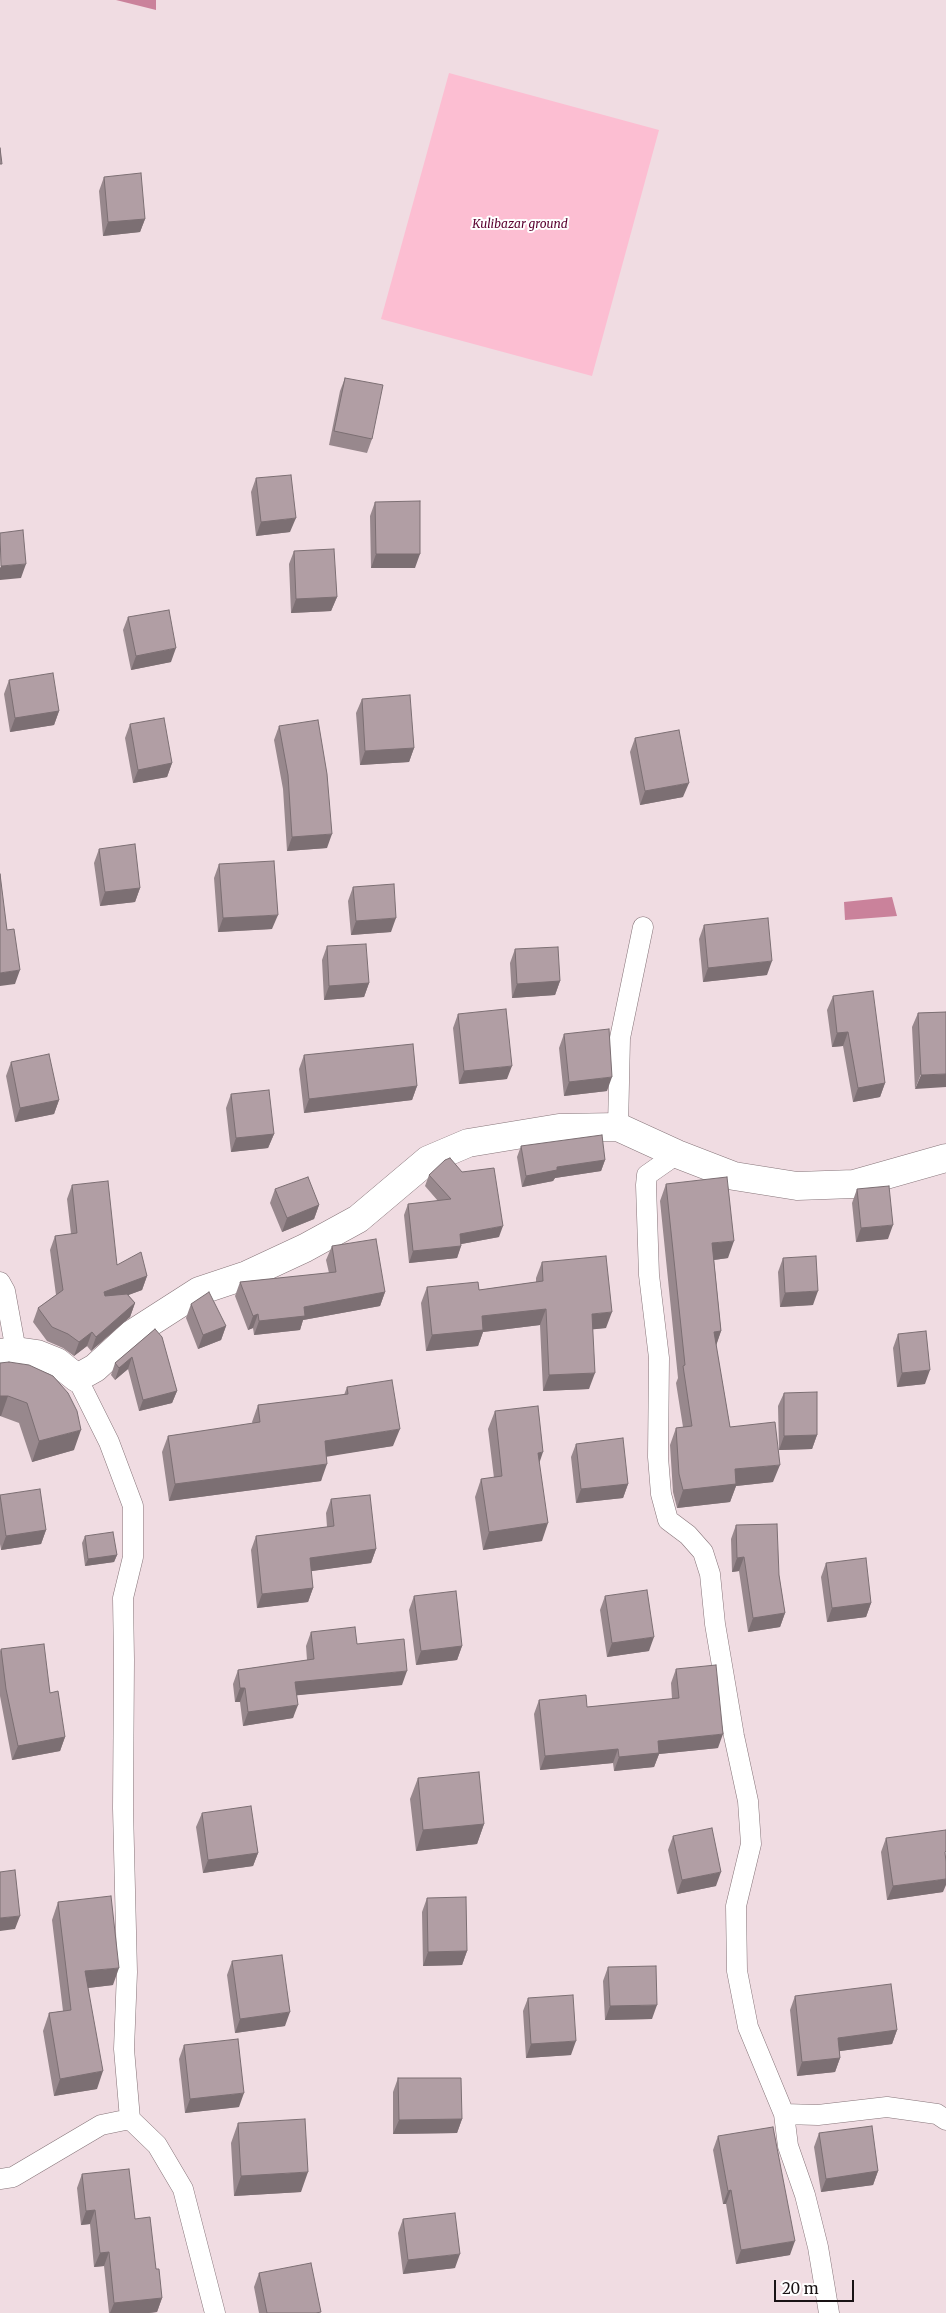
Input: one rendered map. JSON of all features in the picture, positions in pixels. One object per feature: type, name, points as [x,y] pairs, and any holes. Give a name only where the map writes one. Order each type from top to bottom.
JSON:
[{"type":"main road","points":[[8,1352],[37,1354],[56,1362],[77,1378],[95,1368],[132,1334],[199,1291],[263,1268],[358,1219],[428,1160],[468,1143],[559,1128],[618,1126],[677,1154],[734,1176],[797,1186],[854,1184],[946,1158]]},
{"type":"street","points":[[618,1126],[620,1038],[643,927]]},
{"type":"street","points":[[677,1154],[647,1175],[646,1186],[649,1275],[659,1358],[657,1419],[661,1494],[668,1520],[688,1535],[703,1552],[710,1574],[716,1624],[733,1726],[748,1801],[751,1844],[736,1906],[737,1971],[748,2027],[784,2114],[788,2146],[805,2195],[818,2247],[829,2313]]},
{"type":"street","points":[[0,1282],[5,1291],[8,1352]]},
{"type":"street","points":[[77,1378],[108,1442],[133,1506],[133,1557],[123,1598],[122,1808],[127,1972],[124,2049],[130,2120],[157,2145],[184,2189],[215,2313]]},
{"type":"street","points":[[784,2114],[818,2115],[887,2107],[937,2114],[946,2120]]},
{"type":"street","points":[[0,2179],[13,2176],[100,2125],[130,2120]]},
{"type":"green space","name":"Kulibazar ground","points":[[449,73],[659,130],[592,376],[381,319]]},
{"type":"shaded area","points":[[116,0],[156,0],[156,10]]},
{"type":"shaded area","points":[[892,897],[897,916],[845,920],[844,902]]},
{"type":"building","points":[[0,148],[2,164],[0,164]]},
{"type":"building","points":[[141,173],[145,219],[108,222],[104,177]]},
{"type":"building","points":[[345,378],[383,385],[372,439],[334,431]]},
{"type":"building","points":[[291,475],[296,518],[261,522],[256,478]]},
{"type":"building","points":[[420,501],[420,554],[376,554],[375,502]]},
{"type":"building","points":[[23,530],[26,564],[1,566],[0,533]]},
{"type":"building","points":[[334,549],[337,597],[296,599],[294,551]]},
{"type":"building","points":[[169,610],[176,648],[136,656],[128,617]]},
{"type":"building","points":[[53,673],[59,711],[15,718],[9,680]]},
{"type":"building","points":[[410,695],[414,748],[365,751],[362,699]]},
{"type":"building","points":[[164,718],[172,763],[138,770],[130,724]]},
{"type":"building","points":[[318,720],[327,774],[332,834],[292,837],[288,775],[279,726]]},
{"type":"building","points":[[679,730],[689,783],[645,791],[635,738]]},
{"type":"building","points":[[135,844],[140,888],[105,892],[99,849]]},
{"type":"building","points":[[274,861],[278,915],[223,918],[219,864]]},
{"type":"building","points":[[0,874],[7,930],[14,929],[20,970],[0,973]]},
{"type":"building","points":[[394,884],[396,918],[356,921],[353,887]]},
{"type":"building","points":[[768,918],[772,961],[708,968],[704,925]]},
{"type":"building","points":[[366,944],[369,983],[329,986],[327,946]]},
{"type":"building","points":[[558,947],[560,981],[517,984],[515,949]]},
{"type":"building","points":[[873,991],[885,1083],[858,1088],[848,1032],[837,1033],[833,996]]},
{"type":"building","points":[[506,1009],[512,1066],[464,1071],[458,1014]]},
{"type":"building","points":[[946,1012],[946,1074],[921,1075],[918,1013]]},
{"type":"building","points":[[609,1029],[612,1077],[569,1082],[564,1034]]},
{"type":"building","points":[[413,1044],[417,1086],[309,1099],[304,1055]]},
{"type":"building","points":[[49,1054],[59,1100],[20,1108],[11,1062]]},
{"type":"building","points":[[269,1090],[274,1134],[236,1138],[231,1094]]},
{"type":"building","points":[[602,1135],[605,1160],[557,1167],[557,1170],[526,1176],[521,1146]]},
{"type":"building","points":[[450,1158],[462,1172],[494,1168],[503,1226],[460,1234],[461,1246],[413,1251],[408,1204],[451,1199],[429,1175],[445,1160]]},
{"type":"building","points":[[308,1177],[319,1205],[287,1218],[275,1189]]},
{"type":"building","points":[[727,1177],[734,1241],[712,1243],[721,1331],[714,1332],[730,1427],[775,1422],[780,1465],[735,1469],[736,1484],[683,1490],[679,1474],[676,1428],[692,1426],[683,1366],[685,1365],[666,1184]]},
{"type":"building","points":[[108,1181],[117,1265],[141,1252],[147,1276],[104,1292],[105,1296],[127,1294],[135,1303],[96,1337],[92,1332],[79,1342],[68,1334],[52,1327],[38,1308],[63,1290],[55,1236],[77,1233],[72,1185]]},
{"type":"building","points":[[889,1186],[893,1225],[861,1228],[857,1189]]},
{"type":"building","points":[[376,1239],[385,1292],[304,1307],[305,1316],[259,1321],[258,1314],[253,1316],[240,1282],[336,1272],[332,1246]]},
{"type":"building","points":[[606,1256],[612,1312],[592,1314],[595,1373],[549,1375],[546,1309],[482,1316],[483,1330],[432,1335],[427,1287],[478,1282],[479,1290],[543,1281],[542,1262]]},
{"type":"building","points":[[816,1256],[818,1291],[785,1293],[783,1258]]},
{"type":"building","points":[[209,1292],[226,1326],[203,1335],[191,1304]]},
{"type":"building","points":[[155,1329],[162,1337],[177,1391],[143,1400],[132,1357],[119,1368],[115,1363]]},
{"type":"building","points":[[926,1331],[930,1370],[902,1373],[898,1334]]},
{"type":"building","points":[[9,1362],[29,1365],[53,1376],[68,1393],[77,1411],[81,1430],[39,1441],[27,1403],[8,1396],[0,1396],[0,1363]]},
{"type":"building","points":[[392,1380],[400,1429],[325,1441],[327,1464],[175,1484],[168,1436],[260,1422],[258,1405],[348,1394],[347,1387]]},
{"type":"building","points":[[817,1392],[817,1435],[784,1436],[784,1393]]},
{"type":"building","points":[[538,1406],[543,1452],[538,1453],[548,1523],[489,1532],[481,1479],[502,1476],[495,1411]]},
{"type":"building","points":[[623,1438],[628,1484],[581,1489],[576,1444]]},
{"type":"building","points":[[40,1489],[46,1530],[6,1536],[0,1495]]},
{"type":"building","points":[[370,1495],[376,1549],[310,1558],[313,1588],[262,1594],[256,1536],[334,1526],[331,1499]]},
{"type":"building","points":[[777,1524],[779,1575],[785,1613],[753,1618],[744,1557],[737,1558],[736,1525]]},
{"type":"building","points":[[113,1532],[117,1555],[88,1559],[85,1536]]},
{"type":"building","points":[[866,1558],[871,1603],[832,1608],[826,1563]]},
{"type":"building","points":[[647,1590],[654,1637],[612,1643],[605,1596]]},
{"type":"building","points":[[456,1591],[462,1646],[421,1651],[414,1596]]},
{"type":"building","points":[[355,1627],[357,1644],[404,1639],[407,1671],[295,1682],[298,1705],[248,1712],[245,1688],[240,1688],[238,1670],[314,1659],[311,1632]]},
{"type":"building","points":[[44,1644],[50,1693],[58,1691],[65,1737],[18,1746],[6,1689],[1,1649]]},
{"type":"building","points":[[716,1665],[723,1734],[658,1741],[659,1753],[619,1757],[618,1749],[545,1756],[539,1700],[586,1695],[587,1707],[679,1698],[676,1669]]},
{"type":"building","points":[[479,1772],[484,1824],[423,1830],[418,1778]]},
{"type":"building","points":[[251,1806],[258,1853],[208,1860],[202,1813]]},
{"type":"building","points":[[712,1828],[721,1872],[682,1880],[673,1836]]},
{"type":"building","points":[[946,1830],[946,1879],[893,1886],[886,1838]]},
{"type":"building","points":[[15,1870],[20,1916],[0,1918],[0,1872]]},
{"type":"building","points":[[111,1896],[119,1968],[85,1971],[103,2071],[60,2079],[49,2013],[71,2010],[58,1902]]},
{"type":"building","points":[[466,1897],[467,1951],[428,1952],[427,1898]]},
{"type":"building","points":[[282,1955],[290,2012],[240,2019],[232,1961]]},
{"type":"building","points":[[656,1966],[657,2005],[610,2006],[608,1967]]},
{"type":"building","points":[[891,1984],[897,2030],[838,2038],[840,2058],[802,2062],[795,1996]]},
{"type":"building","points":[[573,1995],[576,2041],[531,2044],[528,1998]]},
{"type":"building","points":[[238,2039],[244,2093],[190,2099],[184,2045]]},
{"type":"building","points":[[398,2078],[461,2078],[462,2119],[399,2120]]},
{"type":"building","points":[[305,2119],[308,2172],[241,2176],[238,2123]]},
{"type":"building","points":[[872,2126],[878,2171],[826,2179],[819,2133]]},
{"type":"building","points":[[773,2127],[795,2241],[741,2250],[731,2190],[728,2191],[718,2136]]},
{"type":"building","points":[[129,2169],[135,2219],[150,2217],[156,2269],[159,2269],[162,2298],[114,2303],[109,2252],[100,2253],[95,2210],[86,2211],[82,2174]]},
{"type":"building","points":[[455,2213],[460,2254],[408,2260],[403,2219]]},
{"type":"building","points":[[311,2263],[321,2312],[267,2313],[259,2273]]}]
